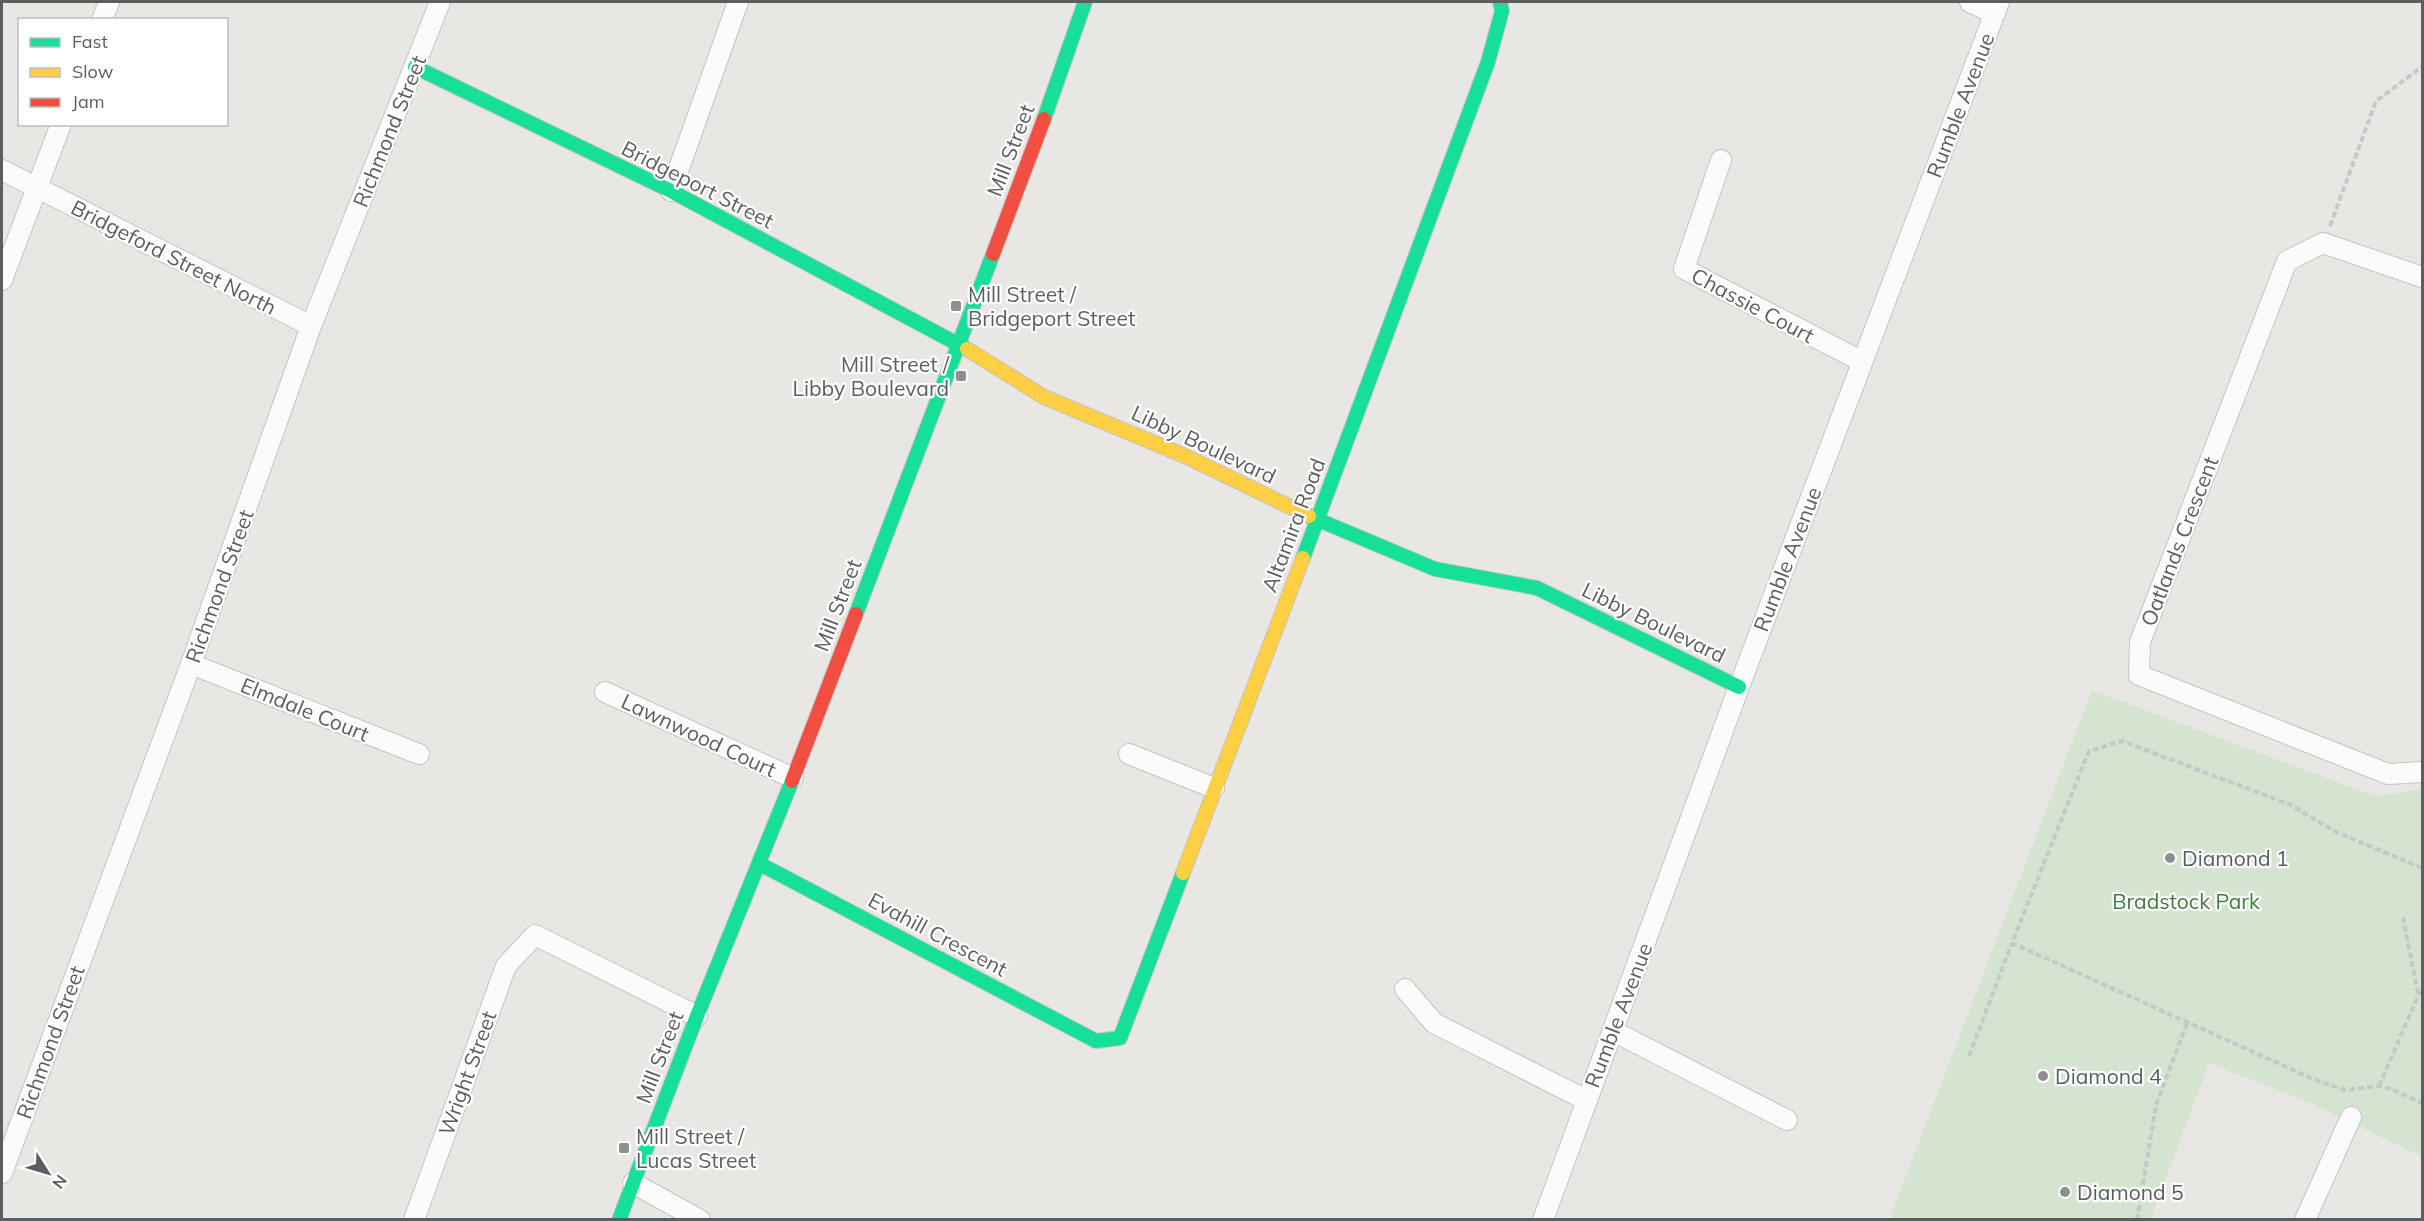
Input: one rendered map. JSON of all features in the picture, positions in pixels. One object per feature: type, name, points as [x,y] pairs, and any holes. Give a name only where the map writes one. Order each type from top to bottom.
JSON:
[{"type":"street","points":[[103,18],[109,2]]},
{"type":"street","name":"Richmond Street","points":[[2,1173],[191,664],[311,326],[440,2]]},
{"type":"street","points":[[671,191],[738,2]]},
{"type":"street","name":"Mill Street","points":[[619,1220],[697,1016],[794,778],[1047,112],[1085,2]]},
{"type":"street","name":"Altamira Road","points":[[1096,1041],[1120,1038],[1488,62],[1502,11],[1500,2]]},
{"type":"street","points":[[1970,2],[1997,8]]},
{"type":"street","name":"Rumble Avenue","points":[[1543,1220],[1861,361],[1997,8]]},
{"type":"street","name":"Bridgeport Street","points":[[416,67],[671,191],[958,344]]},
{"type":"street","points":[[2,280],[60,126]]},
{"type":"street","name":"Chassie Court","points":[[1721,160],[1684,269],[1861,361]]},
{"type":"street","name":"Bridgeford Street North","points":[[2,170],[311,326]]},
{"type":"street","points":[[2323,243],[2422,277]]},
{"type":"street","name":"Oatlands Crescent","points":[[2323,243],[2287,261],[2140,642],[2139,675],[2388,774],[2422,772]]},
{"type":"street","name":"Libby Boulevard","points":[[958,344],[1044,397],[1185,456],[1317,520],[1435,569],[1537,588],[1739,687]]},
{"type":"street","name":"Elmdale Court","points":[[191,664],[419,754]]},
{"type":"street","name":"Lawnwood Court","points":[[605,692],[794,778]]},
{"type":"street","points":[[1129,754],[1214,788]]},
{"type":"street","name":"Evahill Crescent","points":[[760,864],[1096,1041]]},
{"type":"street","name":"Wright Street","points":[[414,1220],[506,966],[535,935],[697,1016]]},
{"type":"street","points":[[1405,989],[1434,1023],[1586,1100]]},
{"type":"street","points":[[1613,1030],[1787,1120]]},
{"type":"street","points":[[2305,1220],[2351,1117]]},
{"type":"street","points":[[633,1183],[700,1220]]},
{"type":"path","points":[[2323,243],[2376,101],[2422,67]]},
{"type":"path","points":[[1969,1056],[2089,751],[2122,741],[2291,805],[2336,832],[2422,868]]},
{"type":"path","points":[[2403,917],[2418,995]]},
{"type":"path","points":[[2012,943],[2313,1079],[2344,1090],[2379,1086],[2422,1103]]},
{"type":"path","points":[[2379,1086],[2422,987]]},
{"type":"path","points":[[2137,1220],[2156,1105],[2187,1023]]},
{"type":"green space","name":"Bradstock Park","points":[[2092,690],[2375,796],[2422,789],[2422,1157],[2315,1105],[2209,1063],[2151,1219],[1889,1220]]},
{"type":"traffic: fast","points":[[1044,119],[1085,2]]},
{"type":"traffic: fast","points":[[1303,558],[1488,62],[1502,11],[1500,2]]},
{"type":"traffic: fast","points":[[415,67],[671,191],[967,349]]},
{"type":"traffic: fast","points":[[856,614],[993,254]]},
{"type":"traffic: fast","points":[[1309,516],[1435,569],[1537,588],[1739,687]]},
{"type":"traffic: fast","points":[[619,1220],[697,1016],[792,781]]},
{"type":"traffic: fast","points":[[760,864],[1096,1041],[1120,1038],[1183,873]]},
{"type":"traffic: slow","points":[[967,349],[1044,397],[1185,456],[1309,516]]},
{"type":"traffic: slow","points":[[1183,873],[1303,558]]},
{"type":"traffic: jam","points":[[993,254],[1044,119]]},
{"type":"traffic: jam","points":[[792,781],[856,614]]},
{"type":"place","name":"Mill Street / Bridgeport Street","points":[[956,306]]},
{"type":"place","name":"Mill Street / Libby Boulevard","points":[[961,376]]},
{"type":"place","name":"Diamond 1","points":[[2170,858]]},
{"type":"place","name":"Diamond 4","points":[[2043,1076]]},
{"type":"place","name":"Mill Street / Lucas Street","points":[[624,1148]]},
{"type":"place","name":"Diamond 5","points":[[2065,1192]]}]
